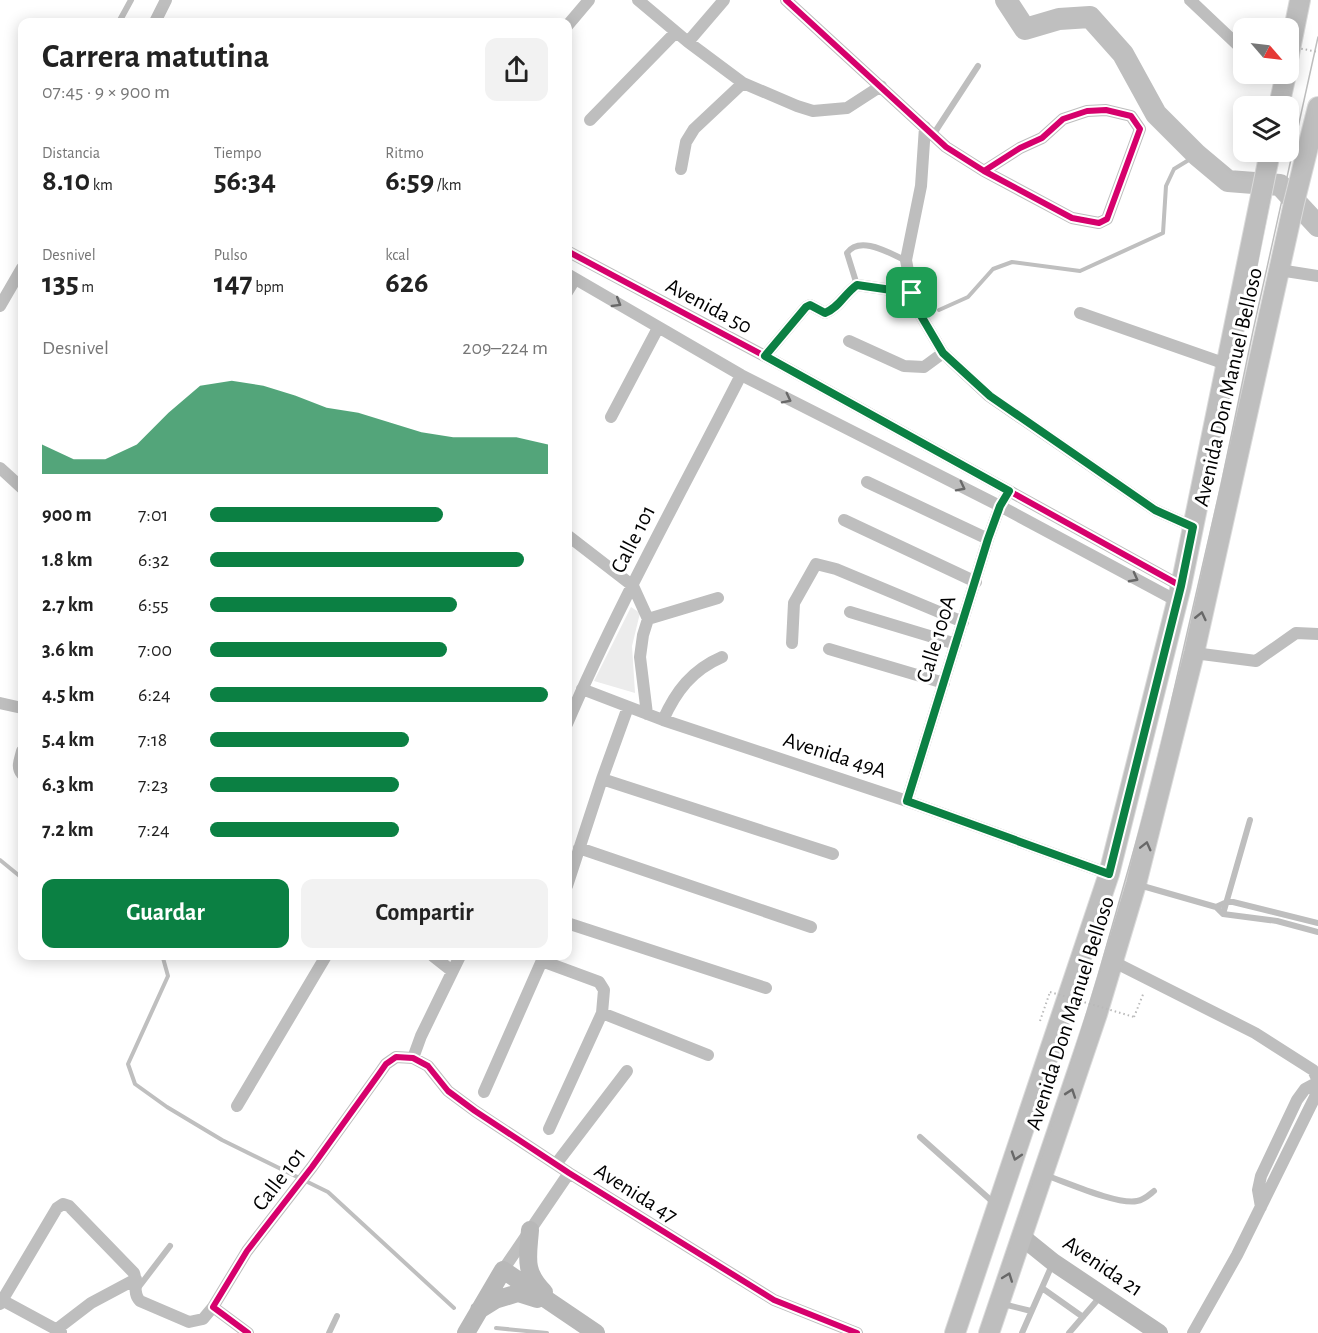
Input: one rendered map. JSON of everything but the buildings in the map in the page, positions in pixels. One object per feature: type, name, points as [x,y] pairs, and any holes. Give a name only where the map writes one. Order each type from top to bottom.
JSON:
[{"type":"main road","points":[[1296,18],[1300,0]]},
{"type":"main road","name":"Avenida Don Manuel Belloso","points":[[990,1333],[1114,962],[1136,884],[1194,653],[1292,211],[1318,106]]},
{"type":"main road","name":"Avenida Don Manuel Belloso","points":[[955,1333],[1109,874],[1179,594],[1268,162]]},
{"type":"street","points":[[157,18],[166,0]]},
{"type":"street","points":[[572,20],[589,0]]},
{"type":"street","points":[[638,0],[688,42],[743,82],[813,111],[847,108],[881,87]]},
{"type":"street","points":[[688,42],[724,0]]},
{"type":"street","points":[[786,0],[946,147],[984,171],[1072,218],[1099,223],[1107,219],[1140,129],[1131,116],[1106,110],[1087,111],[1063,119],[1042,138],[1020,148],[984,171]]},
{"type":"street","points":[[1190,0],[1233,41]]},
{"type":"street","points":[[590,120],[676,32]]},
{"type":"street","points":[[681,169],[686,142],[694,129],[743,82]]},
{"type":"street","points":[[929,131],[906,260],[912,293],[920,314],[943,353],[990,396],[1155,510],[1193,527]]},
{"type":"street","name":"Avenida 50","points":[[572,254],[765,356],[1009,491],[1179,594]]},
{"type":"street","points":[[1279,270],[1318,276]]},
{"type":"street","points":[[0,306],[18,275]]},
{"type":"street","name":"Avenida 50","points":[[572,277],[741,375],[1179,594]]},
{"type":"street","points":[[765,356],[810,305],[825,313],[836,309],[851,289],[857,285],[912,293]]},
{"type":"street","points":[[1080,313],[1226,364]]},
{"type":"street","points":[[611,417],[658,328]]},
{"type":"street","points":[[849,341],[904,366],[924,367],[943,353]]},
{"type":"street","name":"Calle 101","points":[[572,712],[633,586],[741,375]]},
{"type":"street","points":[[0,468],[18,484]]},
{"type":"street","points":[[867,482],[988,539]]},
{"type":"street","name":"Calle 100A","points":[[907,801],[988,539],[1000,506],[1009,491]]},
{"type":"street","points":[[844,519],[976,582]]},
{"type":"street","points":[[572,539],[633,586],[648,619],[640,657],[647,714]]},
{"type":"street","points":[[792,643],[794,603],[816,564],[836,569],[963,622]]},
{"type":"street","points":[[648,619],[718,598]]},
{"type":"street","points":[[850,612],[956,644]]},
{"type":"street","points":[[1194,653],[1256,661],[1296,633],[1318,634]]},
{"type":"street","points":[[828,649],[944,683]]},
{"type":"street","points":[[663,720],[678,691],[705,665],[722,657]]},
{"type":"street","name":"Avenida 49A","points":[[582,689],[663,720],[907,801],[1109,874]]},
{"type":"street","points":[[0,703],[18,707]]},
{"type":"street","points":[[572,870],[628,707]]},
{"type":"street","points":[[602,779],[833,854]]},
{"type":"street","points":[[579,848],[811,927]]},
{"type":"street","points":[[572,924],[766,988]]},
{"type":"street","points":[[237,1106],[324,960]]},
{"type":"street","points":[[438,960],[452,971]]},
{"type":"street","points":[[413,1058],[421,1036],[458,960]]},
{"type":"street","points":[[484,1092],[542,960]]},
{"type":"street","points":[[548,960],[599,982],[604,990],[602,1013],[549,1129]]},
{"type":"street","points":[[1114,962],[1255,1033],[1313,1070],[1318,1082],[1315,1097],[1237,1256],[1193,1333]]},
{"type":"street","points":[[602,1013],[708,1055]]},
{"type":"street","name":"Calle 101","points":[[213,1307],[247,1251],[312,1167],[386,1064],[396,1057],[413,1058]]},
{"type":"street","name":"Avenida 47","points":[[413,1058],[428,1066],[448,1091],[569,1173],[774,1300],[857,1333]]},
{"type":"street","points":[[556,1164],[627,1071]]},
{"type":"street","points":[[466,1333],[503,1270],[569,1173]]},
{"type":"street","points":[[136,1285],[91,1303],[59,1331],[1,1301],[57,1208],[63,1204],[69,1206],[134,1274],[140,1301],[189,1322],[202,1319],[213,1307],[248,1333]]},
{"type":"street","points":[[530,1230],[528,1267],[532,1280],[549,1301]]},
{"type":"street","name":"Avenida 21","points":[[1022,1237],[1053,1262],[1159,1333]]},
{"type":"street","points":[[503,1270],[596,1333]]},
{"type":"street","points":[[478,1311],[495,1300],[518,1293],[549,1301]]},
{"type":"lane","points":[[121,18],[131,0]]},
{"type":"lane","points":[[929,131],[978,66]]},
{"type":"lane","points":[[857,285],[847,253],[857,244],[871,246],[906,260]]},
{"type":"lane","points":[[1223,914],[1250,819]]},
{"type":"lane","points":[[1136,884],[1216,907],[1223,914],[1277,921],[1318,932]]},
{"type":"lane","points":[[1216,907],[1227,902],[1318,923]]},
{"type":"lane","points":[[1277,921],[1278,913]]},
{"type":"lane","points":[[920,1137],[998,1208]]},
{"type":"lane","points":[[1043,1174],[1130,1202],[1141,1200],[1154,1191]]},
{"type":"lane","points":[[136,1285],[170,1246]]},
{"type":"lane","points":[[1022,1333],[1053,1262]]},
{"type":"lane","points":[[1042,1288],[1083,1317]]},
{"type":"lane","points":[[1069,1333],[1102,1295]]},
{"type":"lane","points":[[999,1303],[1031,1311]]},
{"type":"lane","points":[[329,1333],[337,1316]]},
{"type":"path","points":[[1299,48],[1318,52]]},
{"type":"path","points":[[1040,1021],[1050,992],[1134,1017],[1149,978]]},
{"type":"shaded area","points":[[631,607],[640,613],[632,646],[635,693],[594,681]]},
{"type":"waterway","points":[[1006,0],[1025,29],[1059,19],[1090,17],[1123,54],[1156,114],[1197,155],[1228,181],[1280,185],[1318,226]]},
{"type":"waterway","points":[[939,310],[968,297],[993,269],[1012,262],[1080,271],[1163,233],[1166,186],[1174,169],[1197,155]]},
{"type":"waterway","points":[[0,860],[18,875]]},
{"type":"waterway","points":[[164,960],[168,976],[128,1064],[135,1084],[167,1107],[222,1140],[328,1192],[454,1308]]},
{"type":"waterway","points":[[496,1328],[547,1333]]},
{"type":"tram line","points":[[1288,96],[1307,0]]},
{"type":"tram line","points":[[980,1333],[1051,1129],[1098,976],[1152,786],[1221,485],[1318,37]]},
{"type":"tram line","points":[[1250,302],[1276,162]]},
{"type":"cycle path","points":[[786,0],[946,147],[984,171],[1072,218],[1099,223],[1107,219],[1140,129],[1131,116],[1106,110],[1087,111],[1063,119],[1042,138],[1020,148],[984,171]]},
{"type":"cycle path","points":[[572,254],[776,362],[1181,586]]},
{"type":"cycle path","points":[[248,1333],[213,1307],[247,1251],[312,1167],[386,1064],[396,1057],[413,1058],[428,1066],[448,1091],[475,1111],[569,1173],[774,1300],[857,1333]]},
{"type":"route","points":[[857,285],[912,293],[920,314],[943,353],[990,396],[1155,510],[1193,527],[1181,586],[1109,874],[907,801],[988,539],[1000,506],[1009,491],[765,356],[810,305],[825,313],[836,309],[851,289],[857,285]]}]
